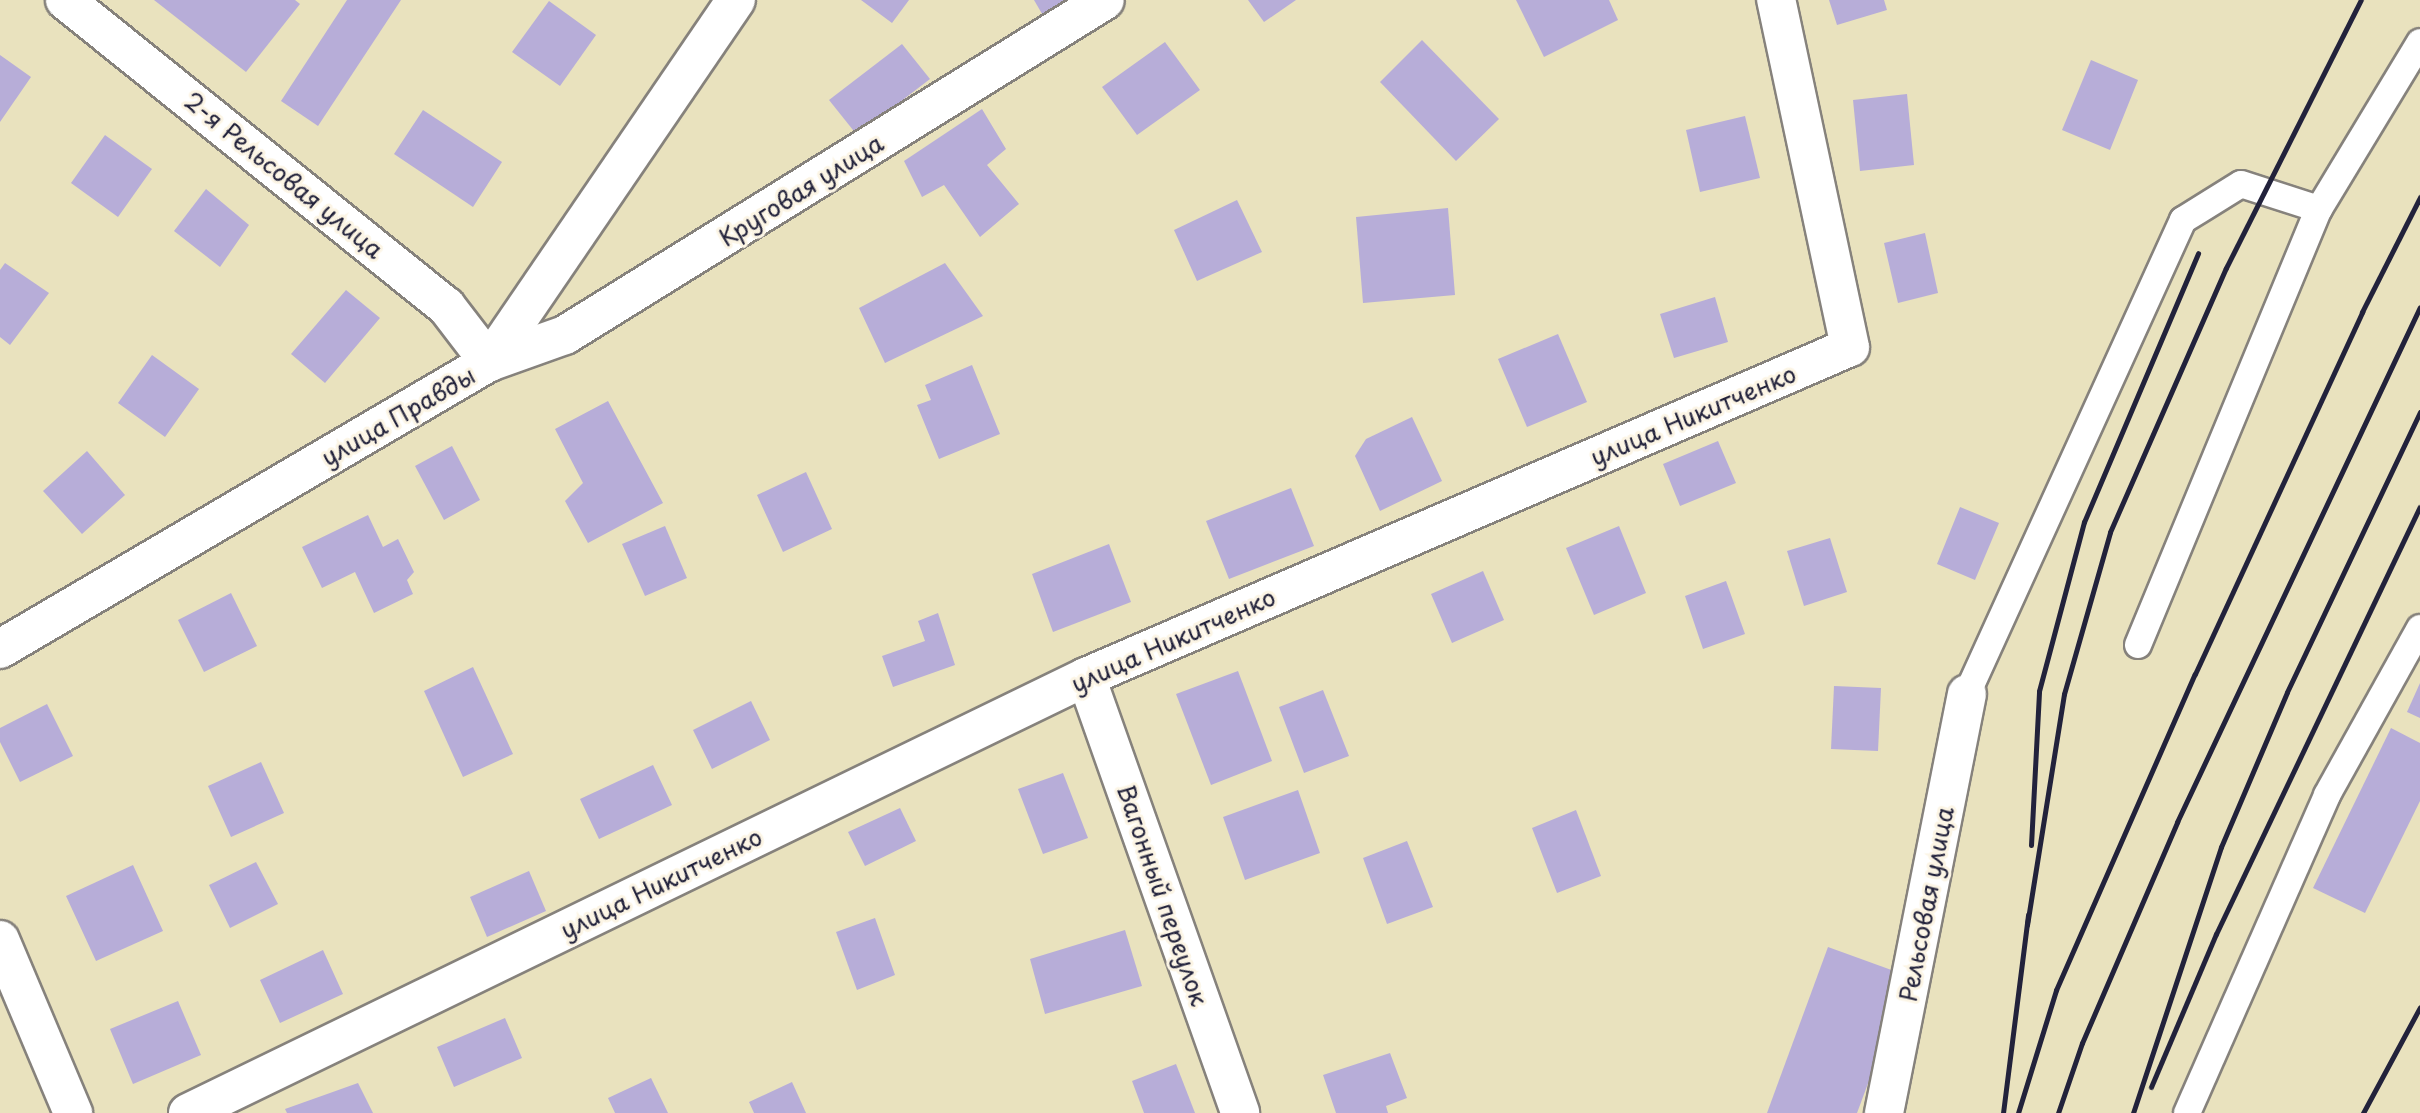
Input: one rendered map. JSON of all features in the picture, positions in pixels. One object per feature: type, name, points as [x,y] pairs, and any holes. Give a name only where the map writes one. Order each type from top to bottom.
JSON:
[{"type":"street","name":"2-я Рельсовая улица","points":[[65,0],[446,306],[489,362]]},
{"type":"street","name":"улица Правды","points":[[0,649],[489,362],[736,0]]},
{"type":"street","name":"Круговая улица","points":[[489,362],[565,335],[1105,0]]},
{"type":"street","name":"улица Никитченко","points":[[188,1113],[1086,677],[1850,348],[1776,0]]},
{"type":"street","name":"Вагонный переулок","points":[[1086,677],[1240,1113]]},
{"type":"street","name":"Рельсовая улица","points":[[1884,1113],[1967,694]]},
{"type":"street","points":[[0,940],[73,1113]]},
{"type":"lane","points":[[2138,645],[2319,209],[2420,42]]},
{"type":"lane","points":[[1967,694],[2183,220],[2241,184],[2319,209]]},
{"type":"lane","points":[[2188,1113],[2327,795],[2420,628]]},
{"type":"building","points":[[154,0],[295,0],[300,4],[246,72]]},
{"type":"building","points":[[347,0],[401,0],[318,126],[281,101]]},
{"type":"building","points":[[861,0],[909,0],[892,23]]},
{"type":"building","points":[[1034,0],[1072,0],[1045,19]]},
{"type":"building","points":[[1248,0],[1296,0],[1264,22]]},
{"type":"building","points":[[1516,0],[1609,0],[1618,20],[1544,57]]},
{"type":"building","points":[[1829,0],[1884,0],[1887,10],[1837,25]]},
{"type":"building","points":[[549,1],[596,35],[560,86],[512,52]]},
{"type":"building","points":[[1422,40],[1499,119],[1456,161],[1380,82]]},
{"type":"building","points":[[1165,42],[1200,90],[1137,135],[1102,87]]},
{"type":"building","points":[[902,44],[930,79],[857,135],[829,100]]},
{"type":"building","points":[[0,55],[31,77],[0,122]]},
{"type":"building","points":[[2091,60],[2138,80],[2110,150],[2062,130]]},
{"type":"building","points":[[1907,94],[1914,165],[1860,171],[1853,100]]},
{"type":"building","points":[[982,109],[1006,149],[987,165],[1019,204],[980,237],[944,185],[922,197],[904,161]]},
{"type":"building","points":[[423,110],[502,162],[473,207],[394,154]]},
{"type":"building","points":[[1745,116],[1760,178],[1700,192],[1686,130]]},
{"type":"building","points":[[105,135],[152,169],[118,217],[71,183]]},
{"type":"building","points":[[206,189],[249,225],[220,267],[174,231]]},
{"type":"building","points":[[1237,200],[1262,252],[1197,281],[1174,230]]},
{"type":"building","points":[[1448,208],[1455,295],[1363,303],[1356,217]]},
{"type":"building","points":[[1925,233],[1938,293],[1898,303],[1884,243]]},
{"type":"building","points":[[5,263],[49,293],[10,345],[0,337],[0,270]]},
{"type":"building","points":[[945,263],[983,316],[885,363],[859,308]]},
{"type":"building","points":[[346,290],[380,318],[325,383],[291,354]]},
{"type":"building","points":[[1715,297],[1728,342],[1674,358],[1660,314]]},
{"type":"building","points":[[1558,334],[1587,402],[1527,427],[1498,359]]},
{"type":"building","points":[[152,355],[199,389],[165,437],[118,403]]},
{"type":"building","points":[[972,365],[1000,434],[939,459],[917,405],[931,400],[925,385]]},
{"type":"building","points":[[608,401],[663,503],[588,543],[565,501],[583,483],[555,429]]},
{"type":"building","points":[[1412,417],[1442,481],[1380,511],[1355,456],[1366,439]]},
{"type":"building","points":[[1718,441],[1736,483],[1680,506],[1663,464]]},
{"type":"building","points":[[452,446],[480,500],[444,520],[415,466]]},
{"type":"building","points":[[87,451],[125,495],[82,534],[43,491]]},
{"type":"building","points":[[806,472],[832,529],[783,552],[757,495]]},
{"type":"building","points":[[1291,488],[1314,546],[1229,579],[1206,521]]},
{"type":"building","points":[[1960,507],[1999,523],[1975,580],[1937,564]]},
{"type":"building","points":[[368,515],[383,547],[398,539],[414,572],[407,580],[413,594],[374,613],[355,572],[322,588],[302,547]]},
{"type":"building","points":[[665,526],[687,578],[645,596],[622,544]]},
{"type":"building","points":[[1619,526],[1646,593],[1594,615],[1566,548]]},
{"type":"building","points":[[1830,538],[1847,592],[1804,606],[1787,551]]},
{"type":"building","points":[[1109,544],[1131,602],[1053,632],[1032,574]]},
{"type":"building","points":[[1483,571],[1504,620],[1452,643],[1431,594]]},
{"type":"building","points":[[1726,581],[1745,634],[1703,649],[1685,596]]},
{"type":"building","points":[[231,593],[257,646],[204,672],[178,620]]},
{"type":"building","points":[[938,613],[955,665],[893,687],[882,656],[925,641],[918,621]]},
{"type":"building","points":[[473,667],[513,754],[463,777],[424,691]]},
{"type":"building","points":[[1238,671],[1272,761],[1211,785],[1176,694]]},
{"type":"building","points":[[2420,683],[2420,718],[2407,712]]},
{"type":"building","points":[[1834,686],[1881,688],[1878,751],[1831,749]]},
{"type":"building","points":[[1323,690],[1349,756],[1304,773],[1279,707]]},
{"type":"building","points":[[751,701],[770,740],[712,769],[693,730]]},
{"type":"building","points":[[47,704],[73,756],[20,782],[0,742],[0,728]]},
{"type":"building","points":[[2391,728],[2420,743],[2420,801],[2365,913],[2313,888]]},
{"type":"building","points":[[261,762],[284,813],[231,837],[208,786]]},
{"type":"building","points":[[653,765],[672,805],[599,839],[580,799]]},
{"type":"building","points":[[1063,773],[1088,838],[1043,854],[1018,789]]},
{"type":"building","points":[[1298,790],[1320,853],[1245,880],[1223,817]]},
{"type":"building","points":[[900,808],[916,841],[865,866],[848,832]]},
{"type":"building","points":[[1576,810],[1601,876],[1557,893],[1532,828]]},
{"type":"building","points":[[1407,841],[1433,907],[1387,924],[1363,858]]},
{"type":"building","points":[[256,862],[278,904],[230,928],[209,885]]},
{"type":"building","points":[[133,865],[163,931],[96,961],[66,896]]},
{"type":"building","points":[[529,871],[546,911],[487,937],[470,897]]},
{"type":"building","points":[[875,918],[895,975],[857,990],[836,932]]},
{"type":"building","points":[[1125,930],[1142,986],[1045,1014],[1030,959]]},
{"type":"building","points":[[1828,947],[1908,976],[1857,1113],[1767,1113]]},
{"type":"building","points":[[323,950],[343,994],[280,1023],[260,980]]},
{"type":"building","points":[[178,1001],[201,1055],[133,1084],[110,1029]]},
{"type":"building","points":[[505,1018],[522,1058],[454,1087],[437,1047]]},
{"type":"building","points":[[1390,1053],[1407,1098],[1386,1106],[1388,1113],[1336,1113],[1323,1075]]},
{"type":"building","points":[[1176,1064],[1195,1113],[1144,1113],[1132,1081]]},
{"type":"building","points":[[651,1078],[668,1113],[615,1113],[608,1098]]},
{"type":"building","points":[[792,1082],[806,1113],[754,1113],[749,1102]]},
{"type":"building","points":[[358,1083],[373,1113],[287,1113],[285,1109]]},
{"type":"railway","points":[[2027,925],[2064,694],[2110,532],[2226,268],[2361,0]]},
{"type":"railway","points":[[2018,1113],[2056,990],[2195,674],[2362,312],[2420,197]]},
{"type":"railway","points":[[2031,845],[2039,691],[2084,522],[2198,253]]},
{"type":"railway","points":[[2058,1113],[2082,1043],[2177,822],[2420,307]]},
{"type":"railway","points":[[2133,1113],[2221,847],[2287,692],[2420,412]]},
{"type":"railway","points":[[2151,1087],[2216,934],[2420,507]]},
{"type":"railway","points":[[2003,1113],[2028,915]]},
{"type":"railway","points":[[2363,1113],[2420,1007]]}]
